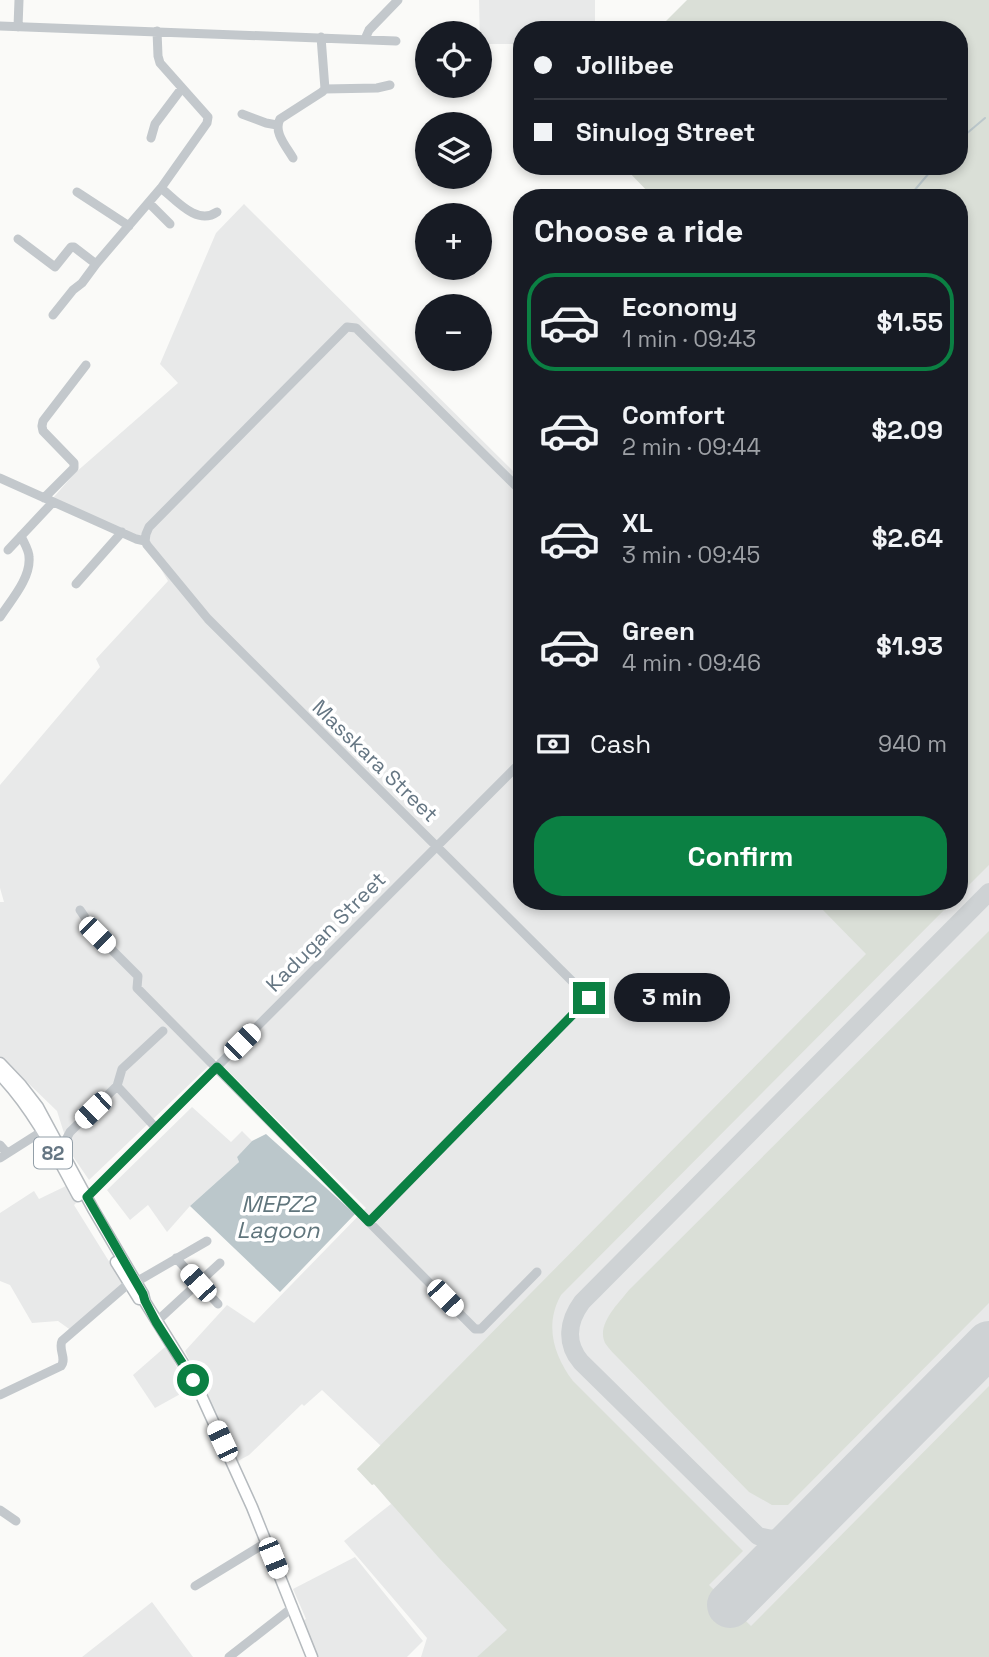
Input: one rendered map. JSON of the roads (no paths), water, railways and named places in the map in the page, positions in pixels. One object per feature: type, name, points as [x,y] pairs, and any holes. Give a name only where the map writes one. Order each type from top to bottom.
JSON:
[{"type":"main road","name":"82","points":[[0,1063],[38,1107],[47,1132],[132,1283],[143,1294],[156,1322],[196,1384],[267,1542],[312,1657]]},
{"type":"main road","name":"82","points":[[0,1075],[61,1149],[132,1283]]},
{"type":"street","points":[[18,27],[19,0]]},
{"type":"street","points":[[365,39],[369,30],[398,0]]},
{"type":"street","points":[[0,26],[396,41]]},
{"type":"street","points":[[53,315],[161,188],[208,120],[158,60],[157,31]]},
{"type":"street","points":[[293,158],[277,125],[280,119],[323,92],[321,37]]},
{"type":"street","points":[[324,89],[377,88],[390,85]]},
{"type":"street","points":[[151,138],[156,121],[181,88]]},
{"type":"street","points":[[242,114],[277,125]]},
{"type":"street","points":[[161,188],[197,216],[208,216],[217,212]]},
{"type":"street","points":[[77,192],[129,226]]},
{"type":"street","points":[[149,203],[170,224]]},
{"type":"street","points":[[18,239],[55,267],[71,247],[96,264]]},
{"type":"street","points":[[0,478],[145,541],[149,527],[347,327],[356,328],[513,483]]},
{"type":"street","points":[[8,550],[74,468],[74,463],[41,426],[86,365]]},
{"type":"street","points":[[76,584],[122,533]]},
{"type":"street","points":[[0,617],[29,568],[29,557],[21,536]]},
{"type":"street","name":"Masskara Street","points":[[145,541],[208,619],[589,998],[369,1222]]},
{"type":"street","name":"Kadugan Street","points":[[87,1197],[513,770]]},
{"type":"street","points":[[80,909],[97,935],[138,976],[137,988],[477,1330],[537,1272]]},
{"type":"street","points":[[61,1149],[70,1132],[117,1086],[122,1069],[163,1031]]},
{"type":"street","points":[[117,1086],[156,1128]]},
{"type":"street","points":[[0,1145],[4,1156],[47,1132],[70,1132]]},
{"type":"street","points":[[0,1395],[61,1366],[62,1341],[132,1283],[207,1241]]},
{"type":"street","points":[[176,1258],[218,1304]]},
{"type":"street","points":[[156,1322],[220,1263]]},
{"type":"street","points":[[0,1510],[16,1521]]},
{"type":"street","points":[[195,1586],[267,1542]]},
{"type":"street","points":[[229,1657],[293,1607]]},
{"type":"water","name":"MEPZ2 Lagoon","points":[[266,1134],[355,1214],[280,1292],[190,1206],[239,1162],[237,1157],[252,1141]]},
{"type":"waterway","points":[[968,132],[985,118]]},
{"type":"waterway","points":[[916,189],[927,175]]}]
